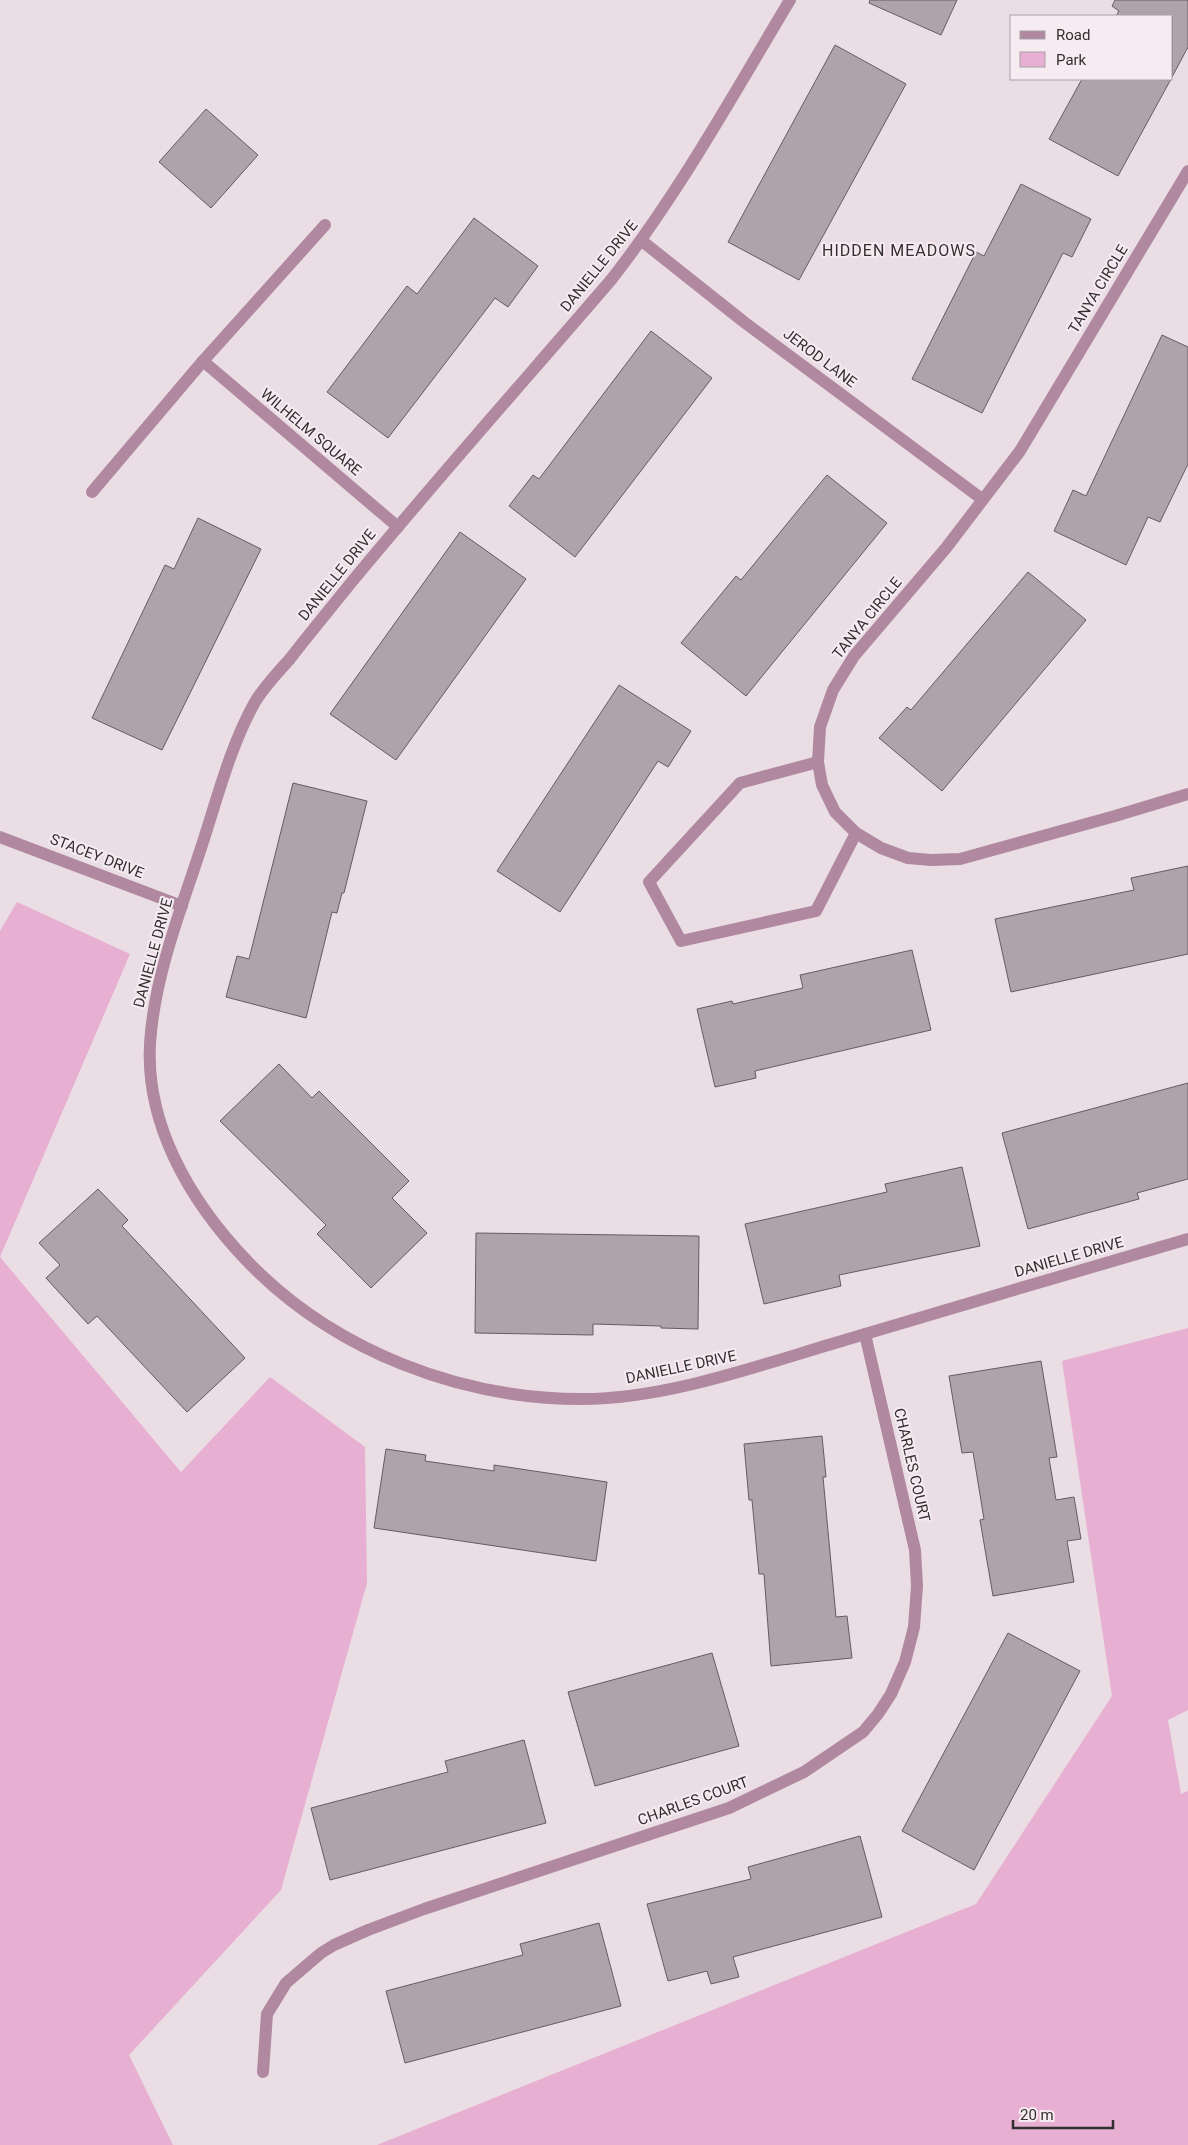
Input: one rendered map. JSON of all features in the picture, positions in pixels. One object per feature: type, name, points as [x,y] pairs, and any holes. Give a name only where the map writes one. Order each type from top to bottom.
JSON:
[{"type":"street","name":"DANIELLE DRIVE","points":[[790,0],[642,241],[611,280],[398,527],[257,699],[237,740],[160,978],[151,1030],[150,1053],[155,1106],[162,1128],[175,1161],[208,1216],[230,1244],[259,1273],[290,1299],[324,1323],[369,1349],[434,1377],[509,1394],[580,1399],[656,1392],[754,1367],[1188,1239]]},
{"type":"street","name":"TANYA CIRCLE","points":[[1188,171],[1020,451],[946,548],[854,656],[837,683],[820,728],[818,762],[822,785],[835,812],[856,833],[881,848],[908,858],[931,860],[960,859],[1188,794]]},
{"type":"street","points":[[92,492],[203,361],[325,225]]},
{"type":"street","name":"JEROD LANE","points":[[642,241],[744,322],[982,499]]},
{"type":"street","name":"WILHELM SQUARE","points":[[203,361],[398,527]]},
{"type":"street","points":[[818,762],[740,783],[649,882],[681,941],[816,911],[856,833]]},
{"type":"street","name":"STACEY DRIVE","points":[[0,837],[182,906]]},
{"type":"street","name":"CHARLES COURT","points":[[263,2072],[267,2014],[286,1983],[321,1953],[334,1945],[424,1909],[729,1808],[804,1772],[863,1732],[878,1714],[891,1694],[905,1662],[914,1627],[918,1586],[915,1550],[865,1334]]},
{"type":"green space","points":[[17,902],[130,954],[0,1257],[0,931]]},
{"type":"green space","points":[[0,1257],[181,1472],[270,1377],[365,1447],[367,1583],[281,1890],[129,2055],[173,2145],[0,2145]]},
{"type":"green space","points":[[1188,1328],[1188,1710],[1168,1720],[1181,1794],[1188,1791],[1188,2145],[377,2145],[976,1904],[1112,1696],[1062,1361]]},
{"type":"building","points":[[870,0],[957,0],[941,35],[869,3]]},
{"type":"building","points":[[1115,0],[1188,0],[1188,47],[1173,75],[1173,15],[1117,15],[1119,11],[1112,6]]},
{"type":"building","points":[[835,45],[906,84],[799,280],[728,242]]},
{"type":"building","points":[[1081,80],[1170,80],[1118,176],[1049,139]]},
{"type":"building","points":[[206,109],[258,155],[211,208],[159,162]]},
{"type":"building","points":[[1021,184],[1091,219],[1072,257],[1063,253],[982,413],[912,379],[976,252],[984,256]]},
{"type":"building","points":[[474,218],[538,266],[508,307],[495,298],[388,438],[327,392],[407,286],[417,294]]},
{"type":"building","points":[[651,331],[712,378],[575,557],[509,506],[533,475],[539,479]]},
{"type":"building","points":[[1162,335],[1188,347],[1188,464],[1160,522],[1148,517],[1126,565],[1054,531],[1073,490],[1086,496]]},
{"type":"building","points":[[827,475],[887,523],[746,696],[681,643],[736,576],[741,580]]},
{"type":"building","points":[[198,518],[261,549],[162,750],[92,718],[165,565],[174,569]]},
{"type":"building","points":[[460,532],[526,579],[396,760],[330,714]]},
{"type":"building","points":[[1028,572],[1086,620],[942,791],[879,738],[907,707],[911,710]]},
{"type":"building","points":[[619,685],[691,731],[668,767],[658,761],[560,912],[497,871]]},
{"type":"building","points":[[293,783],[367,801],[344,893],[342,893],[337,913],[332,912],[306,1018],[226,997],[237,956],[249,959]]},
{"type":"building","points":[[1188,866],[1188,954],[1011,992],[995,919],[1134,890],[1131,878]]},
{"type":"building","points":[[912,950],[931,1030],[755,1071],[756,1078],[715,1087],[697,1009],[732,1001],[733,1004],[803,988],[800,975]]},
{"type":"building","points":[[279,1064],[312,1098],[319,1091],[409,1181],[392,1198],[427,1233],[371,1288],[317,1234],[326,1225],[220,1121]]},
{"type":"building","points":[[1188,1083],[1188,1179],[1137,1193],[1139,1199],[1028,1229],[1002,1133]]},
{"type":"building","points":[[962,1167],[980,1246],[839,1275],[841,1286],[764,1304],[745,1224],[887,1192],[885,1184]]},
{"type":"building","points":[[98,1189],[128,1220],[122,1226],[245,1358],[187,1412],[97,1316],[88,1324],[46,1278],[60,1265],[39,1243]]},
{"type":"building","points":[[476,1233],[699,1236],[698,1329],[593,1324],[593,1335],[475,1333]]},
{"type":"building","points":[[1041,1361],[1057,1457],[1049,1458],[1056,1500],[1074,1497],[1081,1539],[1067,1541],[1074,1582],[993,1596],[980,1520],[984,1519],[973,1452],[962,1453],[949,1376]]},
{"type":"building","points":[[822,1436],[826,1477],[823,1477],[836,1617],[847,1616],[852,1658],[771,1666],[764,1574],[759,1574],[752,1500],[749,1500],[744,1444]]},
{"type":"building","points":[[386,1449],[426,1455],[425,1461],[494,1471],[494,1465],[607,1482],[596,1561],[374,1528]]},
{"type":"building","points":[[1008,1633],[1080,1671],[974,1870],[902,1831]]},
{"type":"building","points":[[712,1653],[739,1746],[595,1786],[568,1692]]},
{"type":"building","points":[[524,1740],[546,1823],[330,1880],[311,1808],[448,1772],[445,1761]]},
{"type":"building","points":[[860,1836],[882,1917],[733,1957],[739,1977],[711,1984],[707,1971],[668,1981],[647,1904],[751,1879],[748,1867]]},
{"type":"building","points":[[599,1923],[621,2006],[405,2063],[386,1991],[523,1955],[520,1944]]},
{"type":"district","name":"HIDDEN MEADOWS","points":[[899,250]]}]
